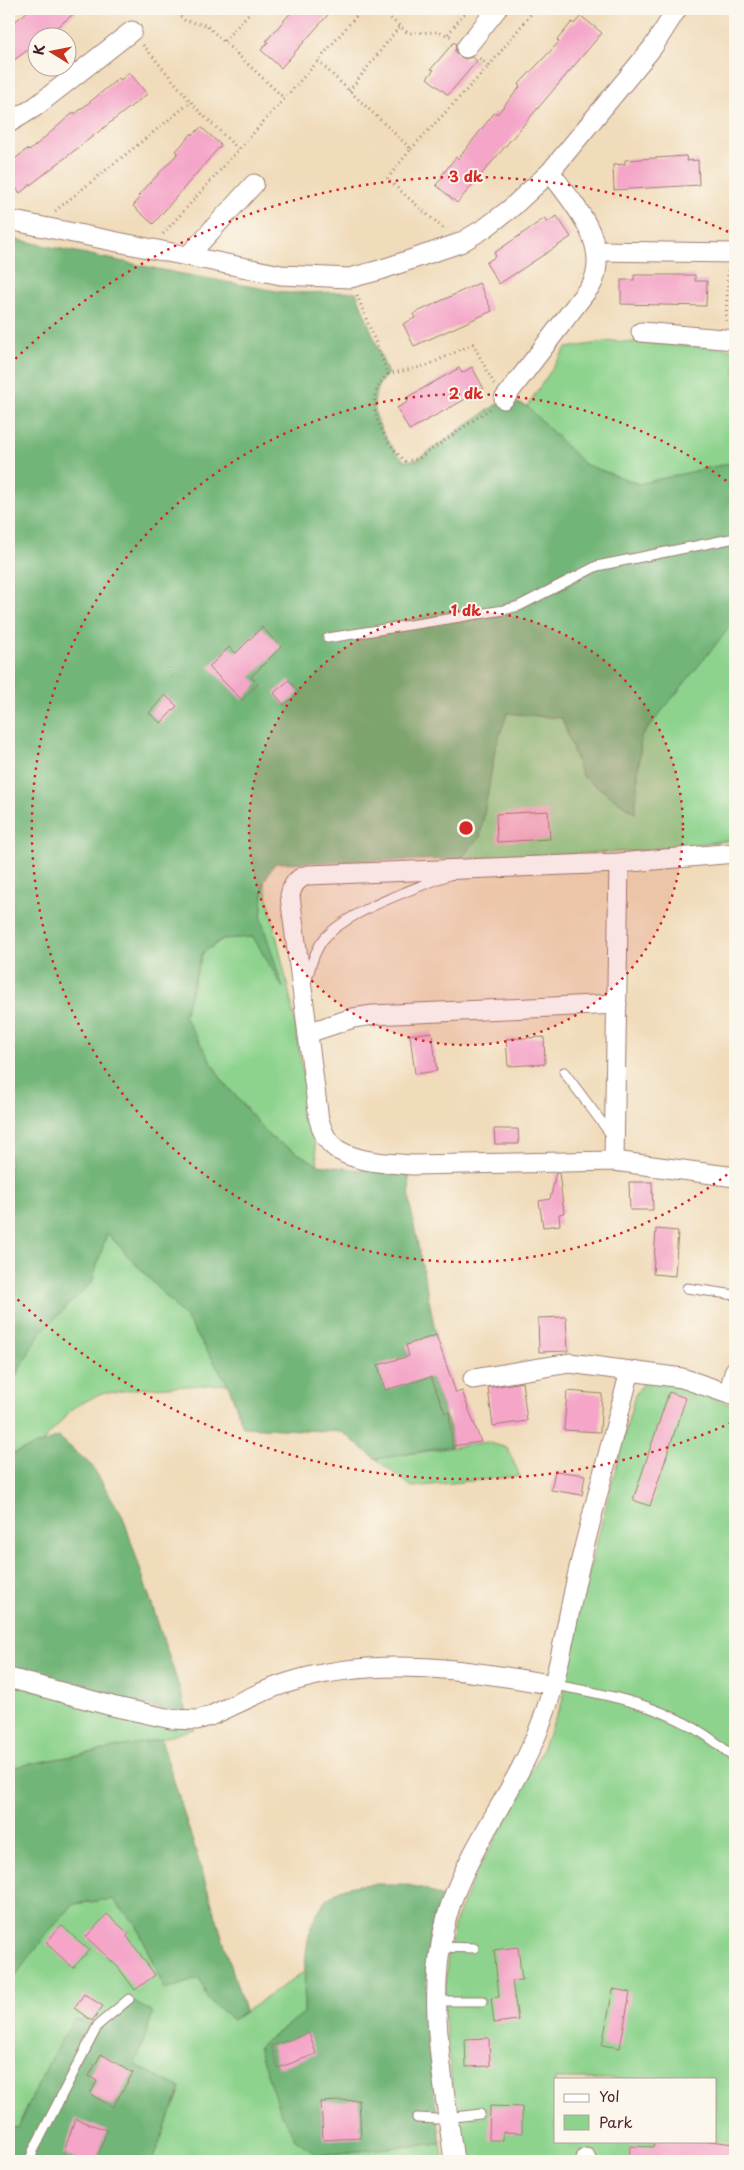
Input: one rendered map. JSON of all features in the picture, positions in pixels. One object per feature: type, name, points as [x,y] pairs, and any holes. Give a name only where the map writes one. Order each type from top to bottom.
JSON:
[{"type":"street","points":[[466,48],[497,9]]},
{"type":"street","points":[[9,220],[281,275],[350,278],[418,258],[460,242],[485,228],[510,209],[550,172],[653,47],[677,9]]},
{"type":"street","points":[[9,123],[35,107],[132,30]]},
{"type":"street","points":[[504,399],[592,284],[597,272],[597,250],[577,210],[550,172]]},
{"type":"street","points":[[188,256],[254,184]]},
{"type":"street","points":[[597,250],[732,253]]},
{"type":"street","points":[[640,332],[730,339]]},
{"type":"street","points":[[735,853],[619,863],[317,874],[302,877],[296,881],[292,888],[290,904],[319,1120],[324,1136],[332,1146],[344,1153],[385,1163],[413,1165],[614,1161],[735,1177]]},
{"type":"street","points":[[614,1161],[619,863]]},
{"type":"street","points":[[308,1033],[353,1018],[373,1015],[617,1004]]},
{"type":"street","points":[[473,1379],[570,1364],[682,1378],[731,1395],[735,1370]]},
{"type":"street","points":[[454,2161],[438,2048],[436,2001],[440,1947],[455,1894],[542,1722],[554,1685],[579,1568],[630,1371]]},
{"type":"street","points":[[9,1678],[112,1706],[184,1720],[197,1720],[210,1716],[286,1683],[328,1673],[358,1669],[414,1666],[470,1670],[554,1685]]},
{"type":"lane","points":[[328,638],[504,610],[519,606],[573,576],[598,566],[735,538]]},
{"type":"lane","points":[[303,995],[316,952],[328,934],[341,924],[388,899],[461,870]]},
{"type":"lane","points":[[564,1072],[614,1138]]},
{"type":"lane","points":[[687,1288],[735,1295]]},
{"type":"lane","points":[[554,1685],[626,1700],[655,1709],[694,1727],[715,1740],[735,1759]]},
{"type":"lane","points":[[440,1947],[474,1948]]},
{"type":"lane","points":[[30,2161],[32,2151],[98,2025],[129,1999]]},
{"type":"lane","points":[[436,2001],[483,2001]]},
{"type":"lane","points":[[417,2118],[480,2114]]},
{"type":"path","points":[[115,9],[191,102],[239,150]]},
{"type":"path","points":[[118,13],[121,9]]},
{"type":"path","points":[[174,9],[185,21],[206,25],[284,98]]},
{"type":"path","points":[[224,41],[253,9]]},
{"type":"path","points":[[160,238],[318,62],[362,9]]},
{"type":"path","points":[[378,9],[408,33],[439,32],[448,34],[488,66]]},
{"type":"path","points":[[448,34],[468,9]]},
{"type":"path","points":[[448,232],[387,179],[410,150],[488,66],[535,9]]},
{"type":"path","points":[[349,91],[399,27]]},
{"type":"path","points":[[318,62],[410,150]]},
{"type":"path","points":[[49,216],[191,102]]},
{"type":"path","points":[[730,339],[732,253]]},
{"type":"path","points":[[356,292],[388,374]]},
{"type":"path","points":[[474,344],[488,376],[504,399],[418,459],[409,462],[401,458],[374,415],[378,384],[388,374],[426,366],[474,344]]},
{"type":"green space","points":[[9,238],[172,272],[287,293],[356,292],[388,374],[379,384],[375,395],[377,419],[389,442],[405,461],[418,459],[504,399],[527,406],[584,464],[638,484],[735,462],[735,628],[729,628],[641,737],[635,813],[582,776],[562,718],[507,713],[495,750],[480,837],[460,859],[275,863],[264,881],[261,919],[283,988],[253,937],[223,939],[202,953],[184,1016],[222,1080],[270,1137],[318,1165],[409,1175],[410,1205],[436,1335],[406,1346],[412,1364],[425,1360],[450,1428],[452,1446],[376,1459],[342,1432],[243,1427],[228,1384],[187,1319],[107,1233],[92,1282],[40,1333],[9,1387],[9,609],[15,606],[9,606]]},
{"type":"green space","points":[[612,341],[735,349],[735,462],[639,484],[584,464],[527,406],[566,348]]},
{"type":"green space","points":[[729,627],[735,628],[735,840],[639,851],[460,859],[480,837],[495,750],[507,713],[562,718],[582,776],[635,813],[641,737]]},
{"type":"green space","points":[[264,881],[291,1001],[318,1165],[270,1137],[222,1080],[184,1016],[203,953],[223,939],[253,937],[282,985],[261,919]]},
{"type":"green space","points":[[107,1233],[187,1319],[228,1384],[145,1388],[99,1394],[72,1409],[41,1444],[9,1455],[9,1387],[40,1333],[92,1282]]},
{"type":"green space","points":[[645,1380],[691,1389],[735,1407],[735,2161],[460,2161],[444,2011],[447,1963],[455,1921],[476,1873],[514,1806],[540,1754],[563,1700],[575,1625],[635,1395]]},
{"type":"green space","points":[[59,1437],[92,1466],[123,1517],[183,1699],[186,1714],[96,1693],[52,1681],[9,1666],[9,1455]]},
{"type":"green space","points":[[487,1442],[507,1448],[520,1476],[412,1487],[376,1459]]},
{"type":"green space","points":[[9,1683],[194,1729],[161,1739],[9,1768]]},
{"type":"green space","points":[[161,1739],[245,2011],[233,2020],[207,1999],[200,1978],[165,1990],[136,1924],[112,1899],[74,1904],[49,1931],[10,1983],[9,1981],[9,1768]]},
{"type":"green space","points":[[368,1884],[403,1884],[425,1889],[442,1897],[429,1938],[426,2014],[428,2046],[441,2143],[318,2155],[295,2139],[278,2107],[258,2047],[304,2013],[307,1948],[316,1916],[324,1903],[335,1893],[350,1887]]},
{"type":"green space","points":[[112,1899],[136,1924],[165,1990],[200,1978],[233,2020],[305,1971],[304,2013],[258,2047],[318,2155],[441,2143],[444,2161],[152,2161],[181,2088],[135,2065],[153,2013],[52,2056],[17,2129],[9,2126],[9,1981],[49,1931],[74,1904]]},
{"type":"green space","points":[[129,1999],[153,2013],[135,2065],[181,2088],[152,2161],[9,2161],[9,2126],[17,2128],[52,2056],[73,2020],[98,2025]]},
{"type":"building","points":[[31,9],[80,9],[56,28],[28,28],[28,50],[9,64],[9,26]]},
{"type":"building","points":[[294,9],[333,9],[281,68],[261,50],[268,42],[266,41]]},
{"type":"building","points":[[581,16],[602,33],[457,203],[436,185],[443,177],[441,176],[456,157],[458,159],[495,112],[497,114],[520,87],[518,85],[559,42],[557,40],[572,22],[574,24]]},
{"type":"building","points":[[454,42],[456,44],[455,52],[459,56],[465,59],[472,57],[477,61],[448,95],[427,78],[434,70],[431,69]]},
{"type":"building","points":[[129,72],[147,94],[20,193],[9,179],[9,164],[27,149],[29,151],[74,112],[75,114]]},
{"type":"building","points":[[201,127],[221,145],[153,224],[133,206],[140,198],[138,196],[178,153],[176,151],[192,133],[193,135]]},
{"type":"building","points":[[686,156],[687,161],[698,160],[699,185],[614,190],[613,165],[625,164],[625,160]]},
{"type":"building","points":[[557,216],[571,237],[499,284],[486,263],[496,256],[494,253],[545,218],[547,222]]},
{"type":"building","points":[[634,275],[695,275],[695,281],[707,281],[706,306],[621,304],[621,280],[634,280]]},
{"type":"building","points":[[479,283],[492,311],[414,346],[403,324],[415,318],[413,314]]},
{"type":"building","points":[[472,367],[484,389],[409,430],[397,408],[408,402],[406,398],[459,368],[462,373]]},
{"type":"building","points":[[262,627],[281,647],[251,677],[258,684],[242,700],[209,667],[229,647],[236,653]]},
{"type":"building","points":[[289,680],[299,693],[284,705],[274,693]]},
{"type":"building","points":[[165,695],[177,706],[161,723],[149,713]]},
{"type":"building","points":[[548,811],[550,839],[497,842],[496,814]]},
{"type":"building","points":[[432,1032],[437,1071],[415,1074],[410,1035]]},
{"type":"building","points":[[544,1037],[545,1064],[508,1066],[506,1039]]},
{"type":"building","points":[[494,1129],[518,1129],[519,1144],[495,1144]]},
{"type":"building","points":[[556,1173],[559,1173],[564,1213],[559,1214],[560,1225],[543,1227],[539,1201],[550,1199]]},
{"type":"building","points":[[629,1182],[652,1182],[653,1210],[630,1210]]},
{"type":"building","points":[[656,1229],[678,1231],[675,1276],[653,1274]]},
{"type":"building","points":[[566,1317],[568,1351],[539,1352],[538,1318]]},
{"type":"building","points":[[436,1335],[456,1393],[462,1391],[481,1442],[452,1446],[449,1412],[445,1413],[431,1377],[385,1390],[378,1365],[409,1356],[406,1345]]},
{"type":"building","points":[[522,1382],[527,1421],[493,1426],[488,1388]]},
{"type":"building","points":[[567,1391],[602,1394],[600,1432],[564,1430]]},
{"type":"building","points":[[669,1392],[686,1398],[650,1506],[633,1500]]},
{"type":"building","points":[[555,1471],[585,1475],[582,1495],[551,1490]]},
{"type":"building","points":[[107,1914],[129,1934],[127,1936],[155,1975],[135,1990],[118,1967],[86,1937]]},
{"type":"building","points":[[61,1925],[89,1950],[73,1968],[46,1943]]},
{"type":"building","points":[[518,1947],[522,1980],[512,1981],[518,2020],[494,2023],[491,1998],[499,1997],[494,1950]]},
{"type":"building","points":[[613,1989],[630,1992],[620,2048],[602,2045]]},
{"type":"building","points":[[84,1994],[103,2006],[92,2021],[74,2008]]},
{"type":"building","points":[[309,2033],[316,2054],[278,2068],[271,2046]]},
{"type":"building","points":[[489,2038],[490,2066],[466,2067],[465,2039]]},
{"type":"building","points":[[101,2054],[133,2073],[113,2107],[90,2094],[97,2081],[89,2076]]},
{"type":"building","points":[[359,2100],[361,2138],[323,2140],[321,2102]]},
{"type":"building","points":[[490,2106],[522,2107],[522,2133],[503,2132],[503,2140],[489,2140]]},
{"type":"building","points":[[75,2119],[107,2130],[96,2161],[81,2161],[63,2155]]},
{"type":"building","points":[[654,2142],[716,2142],[734,2144],[732,2161],[629,2161],[630,2146],[654,2147]]}]
